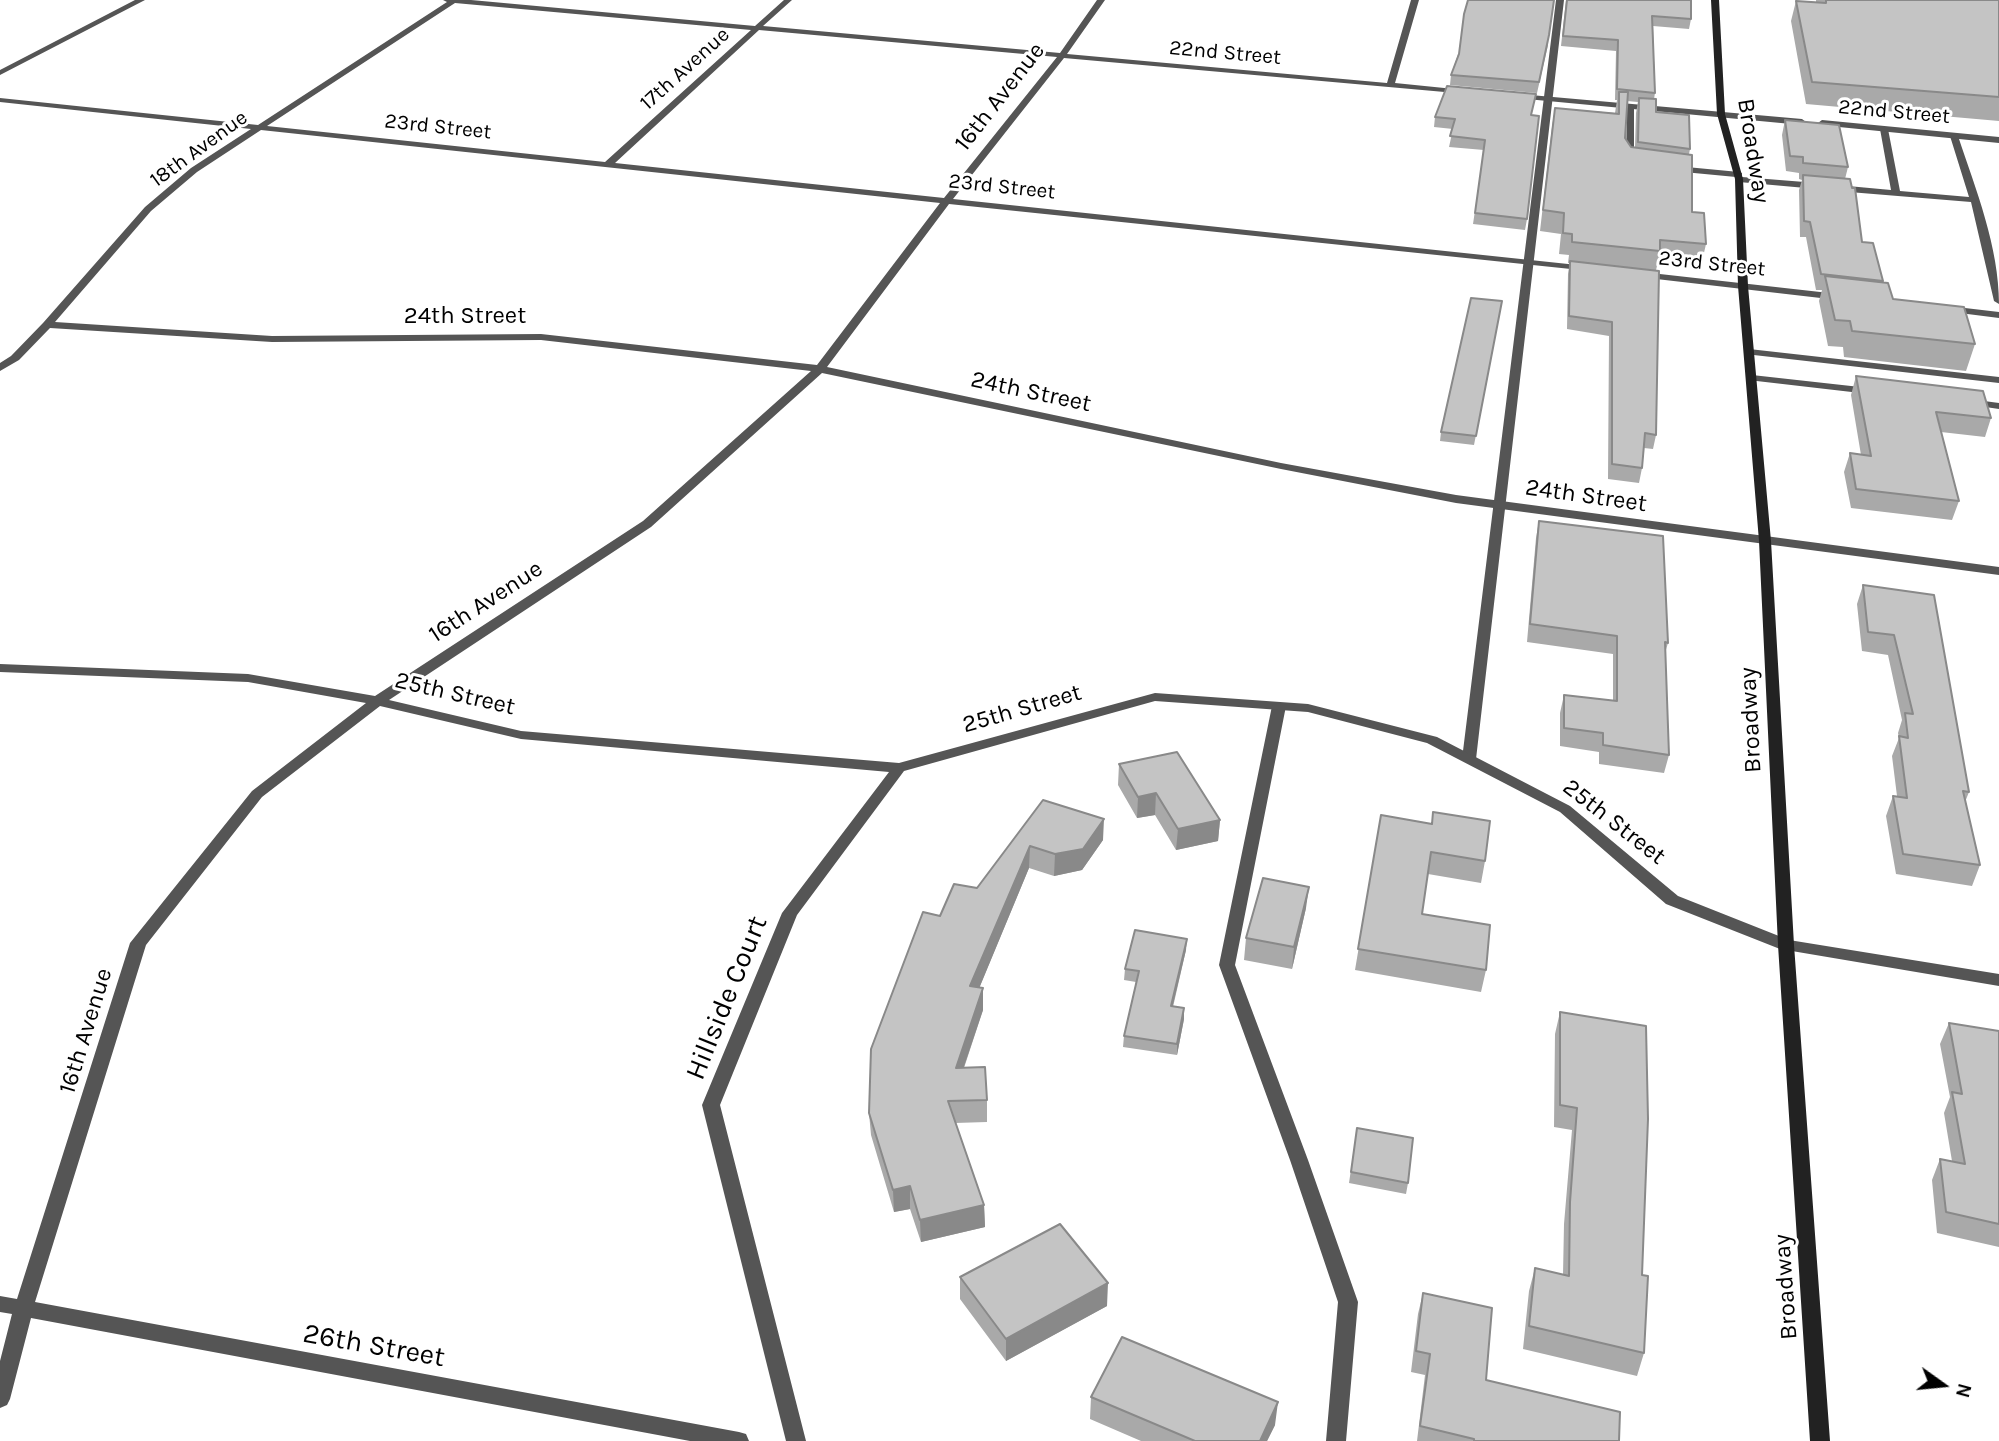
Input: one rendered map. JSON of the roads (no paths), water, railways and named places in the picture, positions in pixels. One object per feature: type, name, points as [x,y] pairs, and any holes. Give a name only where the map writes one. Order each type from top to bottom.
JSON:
[{"type":"main road","name":"Broadway","points":[[1715,0],[1721,114],[1739,177],[1743,286],[1765,541],[1786,944],[1820,1441]]},
{"type":"street","points":[[0,73],[141,0]]},
{"type":"street","name":"22nd Street","points":[[447,0],[1469,92]]},
{"type":"street","name":"18th Avenue","points":[[0,368],[15,358],[47,325],[148,209],[194,170],[455,0]]},
{"type":"street","name":"17th Avenue","points":[[607,165],[788,0]]},
{"type":"street","name":"16th Avenue","points":[[0,1399],[23,1311],[138,943],[257,794],[377,701],[647,524],[820,369],[947,201],[1062,56],[1101,0]]},
{"type":"street","points":[[1390,85],[1415,0]]},
{"type":"street","points":[[1469,759],[1560,0]]},
{"type":"street","name":"22nd Street","points":[[1508,96],[1999,140]]},
{"type":"street","name":"23rd Street","points":[[0,100],[1595,270]]},
{"type":"street","points":[[1630,106],[1628,158],[1632,164],[1646,166]]},
{"type":"street","points":[[1884,129],[1896,193]]},
{"type":"street","points":[[1954,136],[1975,200],[1999,300]]},
{"type":"street","points":[[1659,167],[1975,200]]},
{"type":"street","name":"23rd Street","points":[[1635,275],[1851,298]]},
{"type":"street","points":[[1932,307],[1999,315]]},
{"type":"street","name":"24th Street","points":[[47,325],[272,339],[541,337],[820,369],[1281,466],[1498,505],[1999,571]]},
{"type":"street","points":[[1749,352],[1999,380]]},
{"type":"street","points":[[1752,378],[1875,392]]},
{"type":"street","points":[[1958,401],[1999,406]]},
{"type":"street","name":"25th Street","points":[[0,668],[248,678],[377,701],[521,735],[899,768],[1155,698],[1308,708],[1432,740],[1565,809],[1672,900],[1786,944],[1999,980]]},
{"type":"street","points":[[1279,706],[1227,965],[1348,1302],[1336,1441]]},
{"type":"street","name":"Hillside Court","points":[[796,1441],[711,1105],[790,913],[899,768]]},
{"type":"street","name":"26th Street","points":[[0,1304],[23,1311],[739,1441]]}]
